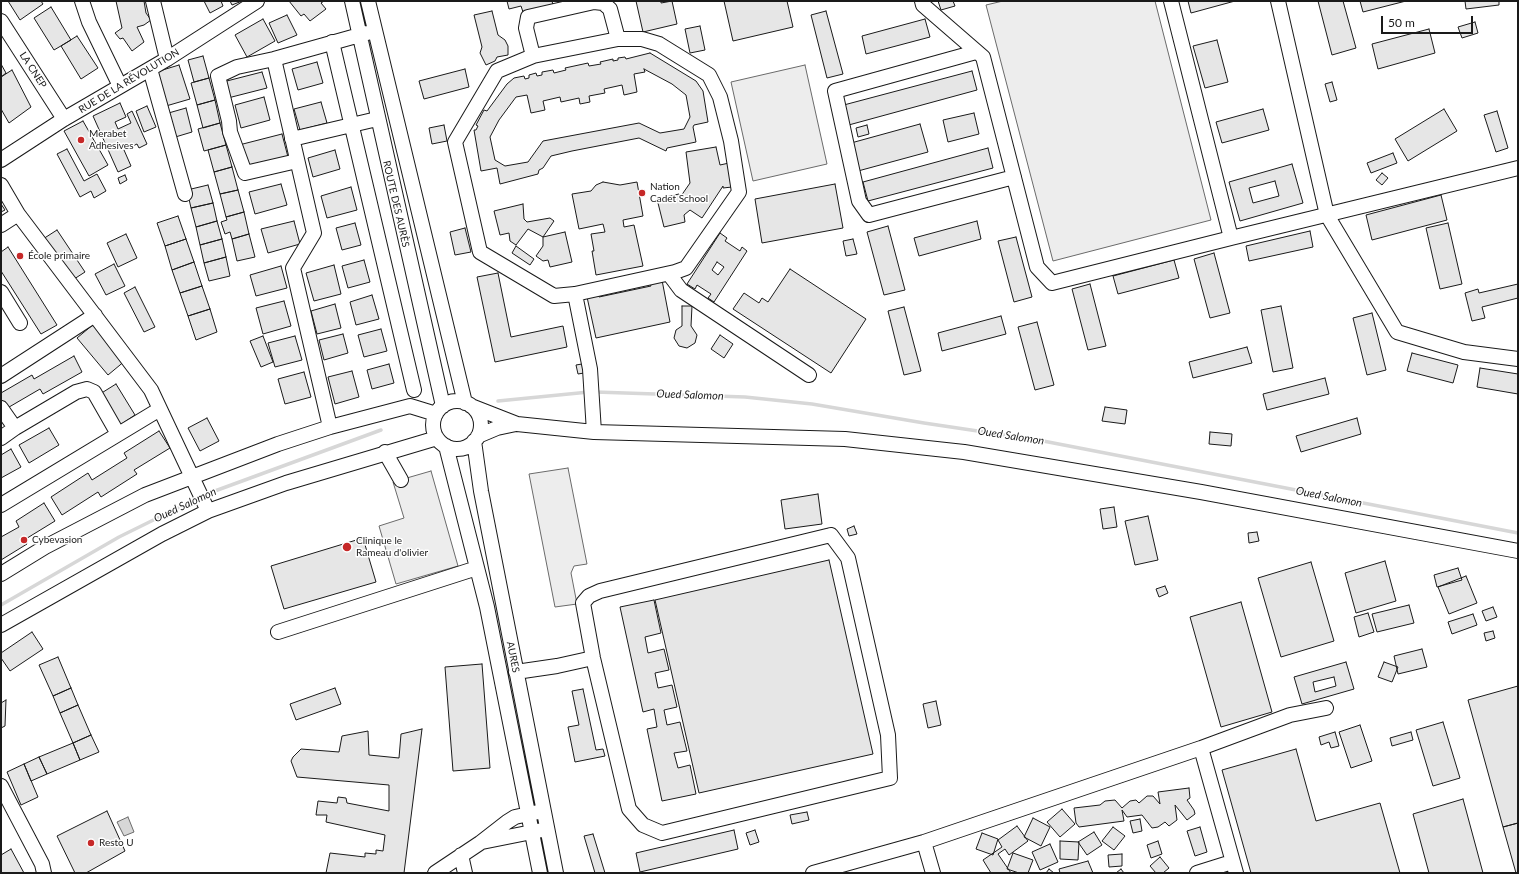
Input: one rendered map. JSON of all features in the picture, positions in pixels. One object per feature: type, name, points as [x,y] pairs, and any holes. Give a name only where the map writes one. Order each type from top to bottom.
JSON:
[{"type":"street","points":[[82,1],[88,22],[120,86]]},
{"type":"street","points":[[153,1],[167,59]]},
{"type":"street","name":"RUE DE LA RÉVOLUTION","points":[[1,160],[64,119],[167,59],[257,1]]},
{"type":"street","points":[[922,1],[923,5],[983,58],[1037,267],[1052,283],[1518,168]]},
{"type":"street","points":[[1171,1],[1231,238]]},
{"type":"street","points":[[1278,1],[1327,215],[1397,332],[1464,352],[1518,359]]},
{"type":"street","name":"ROUTE DES AURÈS","points":[[359,2],[375,31],[468,404]]},
{"type":"street","name":"ROUTE DES AURÈS","points":[[359,2],[359,35],[439,410]]},
{"type":"street","points":[[533,56],[526,28],[528,17],[594,2],[603,3],[610,9],[618,39]]},
{"type":"street","name":"LA CNEP","points":[[1,21],[64,119]]},
{"type":"street","points":[[297,161],[245,173],[230,132],[218,76],[237,67],[274,59],[375,31]]},
{"type":"street","points":[[618,39],[642,39],[659,44],[709,75],[720,97],[732,141],[739,192],[686,268],[669,274],[575,294],[554,296],[480,252],[455,142],[497,71],[533,56],[618,39]]},
{"type":"street","points":[[332,42],[414,390]]},
{"type":"street","points":[[976,52],[835,91],[859,201],[869,215],[1014,177]]},
{"type":"street","points":[[274,59],[314,233],[294,268],[330,427]]},
{"type":"street","points":[[150,69],[184,194]]},
{"type":"street","points":[[292,139],[377,119]]},
{"type":"street","points":[[1,185],[18,214],[152,390],[208,511]]},
{"type":"street","points":[[1,225],[18,214]]},
{"type":"street","points":[[669,274],[681,290],[810,375]]},
{"type":"street","points":[[1,292],[20,323]]},
{"type":"street","points":[[575,294],[590,376],[594,432]]},
{"type":"street","points":[[1,376],[95,315]]},
{"type":"street","points":[[1,438],[15,428],[76,392],[87,389],[94,392],[118,434]]},
{"type":"street","points":[[441,442],[433,426],[439,410],[450,402],[468,404],[516,424],[594,432],[804,437],[928,447],[1201,492],[1518,551]]},
{"type":"street","points":[[468,404],[479,416],[480,423],[476,438]]},
{"type":"street","points":[[1,574],[45,547],[138,499],[193,476],[330,427],[410,406],[439,410]]},
{"type":"street","points":[[1,408],[15,428]]},
{"type":"street","points":[[1,505],[160,409]]},
{"type":"street","points":[[1,625],[162,534],[208,511],[286,482],[385,452],[441,442],[461,448],[476,438],[497,428],[516,424]]},
{"type":"street","name":"AURES","points":[[476,438],[477,474],[556,873]]},
{"type":"street","name":"AURES","points":[[441,442],[487,607],[540,873]]},
{"type":"street","points":[[385,452],[400,480]]},
{"type":"street","points":[[831,535],[848,558],[888,735],[890,778],[662,833],[643,825],[628,810],[593,658],[583,603],[589,596],[600,591],[831,535]]},
{"type":"street","points":[[278,632],[418,582],[477,568]]},
{"type":"street","points":[[516,672],[557,666],[593,658]]},
{"type":"street","points":[[814,873],[924,842],[1202,748],[1290,715],[1326,708]]},
{"type":"street","points":[[1197,873],[1234,867],[1202,748]]},
{"type":"street","points":[[1,786],[42,864],[44,873]]},
{"type":"street","points":[[435,873],[480,843],[511,819],[544,811]]},
{"type":"street","points":[[480,843],[548,829]]},
{"type":"street","points":[[924,842],[933,873]]},
{"type":"street","points":[[461,855],[465,873]]},
{"type":"shaded area","points":[[1003,1],[1155,1],[1211,220],[1053,261],[986,5]]},
{"type":"shaded area","points":[[805,65],[827,164],[753,181],[731,82]]},
{"type":"shaded area","points":[[568,468],[587,564],[574,566],[571,573],[577,604],[555,607],[529,474]]},
{"type":"shaded area","points":[[431,471],[458,566],[396,584],[379,526],[404,518],[393,482]]},
{"type":"shaded area","points":[[128,817],[134,832],[124,836],[117,822]]},
{"type":"building","points":[[8,1],[41,1],[43,4],[20,20]]},
{"type":"building","points":[[116,1],[144,1],[146,13],[151,20],[144,25],[137,27],[144,42],[132,51],[123,38],[120,39],[115,33],[122,28]]},
{"type":"building","points":[[204,1],[221,1],[223,6],[210,13]]},
{"type":"building","points":[[230,1],[242,1],[232,5]]},
{"type":"building","points":[[289,1],[324,1],[321,3],[326,9],[310,21],[304,14],[301,16]]},
{"type":"building","points":[[507,1],[552,1],[553,5],[523,12],[521,6],[509,9]]},
{"type":"building","points":[[636,1],[661,1],[661,3],[672,1],[677,24],[643,32]]},
{"type":"building","points":[[724,1],[787,1],[793,27],[733,41]]},
{"type":"building","points":[[938,1],[953,1],[955,6],[941,10]]},
{"type":"building","points":[[1188,1],[1235,1],[1191,13]]},
{"type":"building","points":[[1318,1],[1343,1],[1356,48],[1332,55]]},
{"type":"building","points":[[1360,1],[1406,1],[1363,12]]},
{"type":"building","points":[[1465,1],[1499,1],[1499,5],[1466,9]]},
{"type":"building","points":[[51,7],[71,40],[54,50],[34,18]]},
{"type":"building","points":[[492,11],[498,35],[505,40],[508,46],[508,55],[497,57],[495,61],[486,65],[480,53],[482,47],[474,15]]},
{"type":"building","points":[[826,11],[843,74],[827,78],[811,15]]},
{"type":"building","points":[[287,15],[297,35],[278,43],[269,23]]},
{"type":"building","points":[[263,19],[275,41],[247,57],[235,35]]},
{"type":"building","points":[[925,19],[930,37],[866,54],[862,36]]},
{"type":"building","points":[[1475,22],[1478,33],[1462,38],[1458,27]]},
{"type":"building","points":[[700,26],[705,50],[690,53],[685,29]]},
{"type":"building","points":[[1429,29],[1435,53],[1378,69],[1372,44]]},
{"type":"building","points":[[77,36],[98,68],[81,79],[61,46]]},
{"type":"building","points":[[1217,40],[1228,82],[1205,88],[1193,46]]},
{"type":"building","points":[[650,53],[696,81],[703,91],[708,122],[694,125],[693,127],[696,142],[667,148],[666,151],[639,138],[572,151],[551,156],[543,168],[539,170],[538,174],[500,184],[497,168],[481,171],[474,130],[476,130],[478,126],[476,125],[484,110],[487,111],[507,84],[514,78],[524,76],[525,79],[529,78],[529,75],[536,73],[537,76],[542,75],[542,72],[553,70],[554,73],[566,70],[565,68],[588,63],[589,66],[601,64],[600,62],[613,59],[613,61],[618,60],[618,58],[625,57],[626,59]],"holes":[[[644,69],[672,84],[686,95],[690,117],[684,129],[660,133],[639,123],[543,141],[528,162],[505,166],[495,160],[490,137],[499,120],[516,97],[527,95],[531,113],[545,110],[543,101],[560,97],[561,102],[579,98],[580,104],[590,102],[589,96],[605,93],[604,89],[622,85],[624,95],[637,92],[634,74],[645,72]]]},
{"type":"building","points":[[203,56],[209,78],[194,82],[188,60]]},
{"type":"building","points":[[317,62],[323,83],[298,90],[292,69]]},
{"type":"building","points":[[1,64],[6,73],[1,77]]},
{"type":"building","points":[[179,65],[190,99],[166,106],[156,72]]},
{"type":"building","points":[[465,69],[469,87],[424,99],[419,81]]},
{"type":"building","points":[[12,70],[31,107],[9,123],[1,109],[1,77]]},
{"type":"building","points":[[972,71],[977,90],[845,126],[840,106]]},
{"type":"building","points":[[262,72],[267,88],[224,99],[219,83]]},
{"type":"building","points":[[209,78],[215,100],[197,105],[191,83]]},
{"type":"building","points":[[1332,82],[1337,100],[1330,102],[1325,84]]},
{"type":"building","points":[[264,97],[270,120],[241,128],[235,105]]},
{"type":"building","points":[[215,100],[220,123],[203,128],[197,105]]},
{"type":"building","points":[[321,102],[327,123],[300,130],[294,109]]},
{"type":"building","points":[[120,103],[126,117],[115,122],[118,129],[131,123],[127,114],[132,111],[147,144],[139,148],[137,144],[124,150],[131,166],[118,172],[93,116]]},
{"type":"building","points":[[147,106],[156,127],[144,132],[136,111]]},
{"type":"building","points":[[186,108],[192,132],[172,138],[165,114]]},
{"type":"building","points":[[1263,109],[1269,130],[1222,143],[1216,122]]},
{"type":"building","points":[[1444,109],[1457,131],[1408,161],[1395,139]]},
{"type":"building","points":[[1497,111],[1508,148],[1496,152],[1484,115]]},
{"type":"building","points":[[974,113],[979,134],[948,142],[943,120]]},
{"type":"building","name":"Merabet Adhesives","points":[[83,121],[108,165],[89,176],[64,131]]},
{"type":"building","points":[[220,123],[226,145],[204,151],[198,129]]},
{"type":"building","points":[[920,124],[928,152],[858,171],[851,143]]},
{"type":"building","points":[[444,125],[447,141],[432,144],[429,128]]},
{"type":"building","points":[[867,125],[869,134],[858,137],[856,128]]},
{"type":"building","points":[[282,134],[288,157],[245,169],[239,145]]},
{"type":"building","points":[[226,145],[232,167],[214,172],[208,150]]},
{"type":"building","points":[[716,147],[720,165],[729,163],[732,187],[723,188],[723,186],[702,218],[690,210],[684,215],[685,222],[664,227],[657,199],[679,194],[681,196],[690,183],[686,152]]},
{"type":"building","points":[[988,148],[993,168],[868,201],[863,182]]},
{"type":"building","points":[[67,149],[84,181],[97,174],[106,191],[94,198],[91,191],[80,197],[57,154]]},
{"type":"building","points":[[335,150],[340,169],[313,177],[308,158]]},
{"type":"building","points":[[1393,153],[1397,163],[1371,173],[1367,163]]},
{"type":"building","points":[[1292,164],[1303,203],[1240,221],[1229,182]],"holes":[[[1275,181],[1279,196],[1253,203],[1249,188]]]},
{"type":"building","points":[[232,167],[238,190],[220,194],[214,172]]},
{"type":"building","points":[[1382,173],[1388,178],[1382,185],[1376,180]]},
{"type":"building","points":[[125,175],[127,180],[120,184],[118,178]]},
{"type":"building","points":[[603,182],[620,185],[637,182],[643,216],[623,220],[624,227],[634,225],[643,266],[596,275],[591,234],[605,232],[603,224],[579,229],[572,194],[591,191],[596,185]]},
{"type":"building","points":[[281,184],[287,205],[255,214],[249,192]]},
{"type":"building","points":[[835,184],[843,228],[762,243],[755,199]]},
{"type":"building","points":[[208,185],[213,203],[191,208],[187,190]]},
{"type":"building","points":[[351,187],[357,210],[327,218],[321,196]]},
{"type":"building","points":[[238,190],[244,212],[226,217],[220,194]]},
{"type":"building","points":[[1441,195],[1447,220],[1372,240],[1366,215]]},
{"type":"building","points":[[213,203],[217,221],[196,227],[191,208]]},
{"type":"building","points":[[1,204],[5,210],[1,212]]},
{"type":"building","points":[[523,204],[524,219],[527,222],[550,218],[554,221],[543,237],[528,229],[516,245],[510,241],[509,233],[500,235],[494,211]]},
{"type":"building","points":[[244,212],[249,234],[232,239],[230,232],[225,234],[221,222],[227,220],[226,217]]},
{"type":"building","points":[[178,216],[186,239],[165,246],[157,223]]},
{"type":"building","points":[[217,221],[222,239],[200,245],[196,227]]},
{"type":"building","points":[[294,221],[300,244],[268,253],[261,229]]},
{"type":"building","points":[[977,221],[981,239],[919,256],[914,238]]},
{"type":"building","points":[[355,223],[361,245],[342,250],[336,228]]},
{"type":"building","points":[[1448,223],[1462,284],[1440,289],[1426,228]]},
{"type":"building","points":[[888,226],[905,290],[884,295],[867,232]]},
{"type":"building","points":[[465,228],[471,252],[455,255],[450,232]]},
{"type":"building","points":[[57,230],[85,272],[71,281],[43,239]]},
{"type":"building","points":[[1310,231],[1313,247],[1249,261],[1246,246]]},
{"type":"building","points":[[565,232],[572,262],[550,267],[548,260],[543,261],[536,256],[543,246],[543,237]]},
{"type":"building","points":[[720,233],[727,238],[725,241],[740,251],[742,247],[747,251],[714,302],[708,298],[711,294],[697,285],[695,289],[687,284]],"holes":[[[717,262],[724,267],[718,275],[712,270]]]},
{"type":"building","points":[[126,234],[137,258],[118,267],[107,243]]},
{"type":"building","points":[[249,234],[255,257],[237,261],[232,239]]},
{"type":"building","points":[[1016,237],[1032,297],[1014,302],[998,241]]},
{"type":"building","points":[[186,239],[194,262],[172,270],[165,246]]},
{"type":"building","points":[[222,239],[226,257],[204,263],[200,245]]},
{"type":"building","points":[[853,239],[857,254],[846,256],[843,241]]},
{"type":"building","points":[[516,246],[534,259],[530,265],[512,253]]},
{"type":"building","points":[[8,247],[57,325],[41,334],[1,271],[1,252]]},
{"type":"building","points":[[1214,253],[1230,313],[1210,318],[1194,259]]},
{"type":"building","points":[[226,257],[230,276],[209,281],[204,263]]},
{"type":"building","points":[[364,260],[370,282],[348,288],[342,266]]},
{"type":"building","points":[[1174,260],[1179,278],[1118,294],[1113,276]]},
{"type":"building","points":[[194,262],[202,286],[180,293],[172,270]]},
{"type":"building","points":[[114,264],[125,286],[106,295],[95,274]]},
{"type":"building","points":[[334,265],[341,294],[314,301],[306,273]]},
{"type":"building","points":[[281,266],[287,288],[256,296],[250,275]]},
{"type":"building","points":[[790,269],[866,319],[831,373],[733,309],[744,293],[759,303],[762,298],[768,302]]},
{"type":"building","points":[[498,273],[511,337],[563,326],[567,347],[495,362],[477,277]]},
{"type":"building","points":[[662,280],[670,322],[596,338],[587,297],[598,294],[599,297],[651,286],[650,283]]},
{"type":"building","points":[[1090,284],[1106,346],[1088,350],[1072,289]]},
{"type":"building","points":[[1518,284],[1518,298],[1482,307],[1485,318],[1472,321],[1465,293],[1478,289],[1479,293]]},
{"type":"building","points":[[202,286],[210,309],[188,316],[180,293]]},
{"type":"building","points":[[135,287],[155,327],[144,332],[124,293]]},
{"type":"building","points":[[372,295],[379,319],[356,325],[350,302]]},
{"type":"building","points":[[284,301],[291,326],[263,334],[256,308]]},
{"type":"building","points":[[335,304],[341,328],[317,334],[311,311]]},
{"type":"building","points":[[682,306],[692,306],[691,326],[697,335],[695,343],[687,348],[679,346],[674,338],[676,330],[682,326]]},
{"type":"building","points":[[1281,306],[1293,368],[1273,372],[1261,310]]},
{"type":"building","points":[[904,307],[921,371],[904,375],[888,311]]},
{"type":"building","points":[[210,309],[217,332],[196,340],[188,316]]},
{"type":"building","points":[[1372,313],[1386,370],[1367,375],[1353,318]]},
{"type":"building","points":[[1001,316],[1006,334],[942,351],[938,333]]},
{"type":"building","points":[[1037,322],[1054,385],[1035,390],[1018,327]]},
{"type":"building","points":[[95,323],[126,360],[108,375],[77,338]]},
{"type":"building","points":[[381,329],[387,351],[364,357],[358,335]]},
{"type":"building","points":[[343,334],[348,353],[324,360],[319,340]]},
{"type":"building","points":[[720,335],[733,344],[724,358],[711,349]]},
{"type":"building","points":[[263,336],[273,362],[261,367],[250,341]]},
{"type":"building","points":[[295,336],[302,360],[275,367],[268,343]]},
{"type":"building","points":[[1247,347],[1252,363],[1193,378],[1189,362]]},
{"type":"building","points":[[1412,353],[1458,365],[1453,383],[1407,371]]},
{"type":"building","points":[[74,356],[82,372],[43,394],[40,389],[4,410],[1,405],[1,393],[32,375],[34,379]]},
{"type":"building","points":[[389,364],[394,383],[372,389],[367,370]]},
{"type":"building","points":[[582,364],[584,373],[578,374],[576,365]]},
{"type":"building","points":[[1480,368],[1518,374],[1518,394],[1477,387]]},
{"type":"building","points":[[352,371],[359,397],[335,404],[328,377]]},
{"type":"building","points":[[304,372],[311,397],[285,404],[278,379]]},
{"type":"building","points":[[1325,378],[1329,394],[1267,410],[1263,394]]},
{"type":"building","points":[[116,384],[135,415],[120,425],[100,394]]},
{"type":"building","points":[[1105,407],[1127,410],[1125,424],[1102,421]]},
{"type":"building","points":[[207,418],[219,441],[200,451],[188,428]]},
{"type":"building","points":[[1357,418],[1361,434],[1301,452],[1296,436]]},
{"type":"building","points":[[49,428],[59,445],[29,463],[19,445]]},
{"type":"building","points":[[159,431],[170,448],[134,470],[137,474],[101,497],[98,492],[62,515],[51,497],[88,473],[92,480],[127,458],[124,453]]},
{"type":"building","points":[[1210,432],[1232,434],[1231,446],[1209,444]]},
{"type":"building","points":[[11,449],[21,467],[1,478],[1,455]]},
{"type":"building","points":[[818,494],[822,524],[785,529],[781,500]]},
{"type":"building","points":[[44,503],[55,521],[24,540],[27,544],[1,560],[1,537],[19,527],[16,521]]},
{"type":"building","points":[[1114,507],[1117,527],[1103,529],[1100,509]]},
{"type":"building","points":[[1148,516],[1158,560],[1135,565],[1125,521]]},
{"type":"building","points":[[854,526],[857,534],[849,536],[847,529]]},
{"type":"building","points":[[1257,532],[1259,541],[1249,543],[1248,533]]},
{"type":"building","points":[[363,538],[376,582],[284,609],[271,566]]},
{"type":"building","points":[[829,560],[873,754],[699,793],[655,600]]},
{"type":"building","points":[[1385,561],[1396,601],[1356,613],[1345,573]]},
{"type":"building","points":[[1311,562],[1334,641],[1281,657],[1258,578]]},
{"type":"building","points":[[1458,568],[1462,580],[1437,587],[1434,575]]},
{"type":"building","points":[[1466,576],[1477,603],[1449,614],[1438,587]]},
{"type":"building","points":[[1165,586],[1168,593],[1159,597],[1156,589]]},
{"type":"building","points":[[654,600],[661,633],[645,637],[648,653],[664,649],[669,670],[655,673],[658,688],[672,685],[677,707],[664,710],[667,725],[680,722],[687,751],[674,753],[678,768],[690,765],[696,794],[662,801],[647,729],[657,727],[654,709],[643,712],[620,607]]},
{"type":"building","points":[[1241,602],[1272,712],[1221,727],[1190,617]]},
{"type":"building","points":[[1409,605],[1414,623],[1377,632],[1372,614]]},
{"type":"building","points":[[1493,607],[1497,617],[1486,621],[1482,611]]},
{"type":"building","points":[[1368,613],[1374,632],[1359,637],[1354,617]]},
{"type":"building","points":[[1473,614],[1477,625],[1452,634],[1448,622]]},
{"type":"building","points":[[1493,631],[1495,638],[1486,641],[1484,633]]},
{"type":"building","points":[[32,632],[43,649],[10,671],[1,658],[1,653]]},
{"type":"building","points":[[1422,649],[1427,667],[1398,674],[1394,656]]},
{"type":"building","points":[[58,657],[71,688],[53,696],[39,665]]},
{"type":"building","points":[[1346,662],[1354,689],[1302,704],[1294,677]],"holes":[[[1334,677],[1336,686],[1315,692],[1313,682]]]},
{"type":"building","points":[[1384,662],[1398,667],[1392,682],[1378,677]]},
{"type":"building","points":[[482,664],[490,768],[453,771],[445,667]]},
{"type":"building","points":[[1518,686],[1518,823],[1503,827],[1468,700]]},
{"type":"building","points":[[71,688],[78,705],[60,713],[53,696]]},
{"type":"building","points":[[335,688],[341,704],[296,720],[290,704]]},
{"type":"building","points":[[583,689],[596,750],[603,749],[605,756],[575,762],[568,727],[579,725],[572,691]]},
{"type":"building","points":[[6,700],[5,726],[1,728],[1,703]]},
{"type":"building","points":[[936,701],[941,725],[928,728],[923,704]]},
{"type":"building","points":[[78,705],[91,735],[73,743],[60,713]]},
{"type":"building","points":[[1443,722],[1460,778],[1433,786],[1416,730]]},
{"type":"building","points":[[1360,725],[1372,761],[1351,768],[1339,732]]},
{"type":"building","points":[[422,729],[404,873],[326,873],[330,853],[365,857],[365,853],[376,854],[376,850],[383,851],[385,835],[326,822],[327,815],[316,815],[318,801],[337,803],[338,797],[346,798],[347,803],[389,811],[389,785],[297,777],[291,761],[293,757],[301,749],[339,752],[342,736],[368,731],[369,755],[399,758],[401,734]]},
{"type":"building","points":[[1335,732],[1339,746],[1331,748],[1329,742],[1321,745],[1319,737]]},
{"type":"building","points":[[1411,732],[1413,740],[1392,746],[1390,738]]},
{"type":"building","points":[[91,735],[99,752],[80,760],[73,743]]},
{"type":"building","points":[[73,743],[80,760],[47,774],[39,757]]},
{"type":"building","points":[[1296,749],[1316,821],[1380,803],[1400,873],[1251,873],[1222,770]]},
{"type":"building","points":[[39,757],[47,774],[31,781],[24,764]]},
{"type":"building","points":[[24,764],[38,797],[21,805],[7,772]]},
{"type":"building","points":[[1189,788],[1190,798],[1187,800],[1195,814],[1187,820],[1175,805],[1177,820],[1169,826],[1165,822],[1158,827],[1152,828],[1142,815],[1127,817],[1122,810],[1124,821],[1079,827],[1076,823],[1074,808],[1100,805],[1105,801],[1115,800],[1122,808],[1130,801],[1136,800],[1139,803],[1147,796],[1153,796],[1160,804],[1158,792]]},
{"type":"building","points":[[1463,799],[1483,873],[1429,873],[1413,814]]},
{"type":"building","points":[[1062,809],[1075,824],[1060,837],[1047,822]]},
{"type":"building","name":"Resto U","points":[[107,811],[125,851],[86,873],[75,873],[57,836]]},
{"type":"building","points":[[807,812],[809,820],[792,824],[790,815]]},
{"type":"building","points":[[1033,818],[1050,827],[1041,846],[1024,837]]},
{"type":"building","points":[[1140,819],[1142,831],[1133,833],[1130,821]]},
{"type":"building","points":[[1518,823],[1518,873],[1516,873],[1503,827]]},
{"type":"building","points":[[1017,826],[1028,841],[1009,855],[1005,849],[998,854],[1011,873],[991,873],[983,860],[1002,847],[998,840]]},
{"type":"building","points":[[1113,827],[1125,836],[1114,850],[1102,841]]},
{"type":"building","points":[[1200,827],[1207,852],[1195,856],[1187,831]]},
{"type":"building","points":[[734,830],[738,849],[640,872],[636,853]]},
{"type":"building","points":[[755,830],[759,842],[750,845],[746,833]]},
{"type":"building","points":[[1094,832],[1102,845],[1087,855],[1078,842]]},
{"type":"building","points":[[982,833],[998,839],[993,855],[976,849]]},
{"type":"building","points":[[593,834],[605,873],[595,873],[584,836]]},
{"type":"building","points":[[1060,841],[1079,842],[1078,860],[1060,859]]},
{"type":"building","points":[[1158,841],[1162,854],[1151,858],[1147,845]]},
{"type":"building","points":[[1050,844],[1058,862],[1040,870],[1032,852]]},
{"type":"building","points":[[11,849],[24,873],[1,873],[1,855]]},
{"type":"building","points":[[1013,853],[1033,860],[1028,873],[1019,873],[1007,869]]},
{"type":"building","points":[[1122,854],[1122,866],[1109,867],[1108,855]]},
{"type":"building","points":[[1160,857],[1169,868],[1163,873],[1156,873],[1150,866]]},
{"type":"building","points":[[1088,861],[1093,873],[1060,873],[1059,869]]},
{"type":"building","points":[[1049,869],[1054,873],[1046,873]]},
{"type":"building","points":[[1121,869],[1124,873],[1116,873]]},
{"type":"waterway","name":"Oued Salomon","points":[[498,401],[589,392]]},
{"type":"waterway","name":"Oued Salomon","points":[[595,392],[745,397],[812,404],[1038,440],[1518,533]]},
{"type":"waterway","name":"Oued Salomon","points":[[204,495],[381,430]]},
{"type":"waterway","name":"Oued Salomon","points":[[1,605],[119,537],[198,498]]},
{"type":"place","name":"Merabet Adhesives","points":[[81,140]]},
{"type":"place","name":"Nation Cadet School","points":[[642,193]]},
{"type":"place","name":"École primaire","points":[[20,256]]},
{"type":"place","name":"Cybevasion","points":[[24,540]]},
{"type":"place","name":"Clinique le Rameau d'olivier","points":[[347,547]]},
{"type":"place","name":"Resto U","points":[[91,843]]}]
